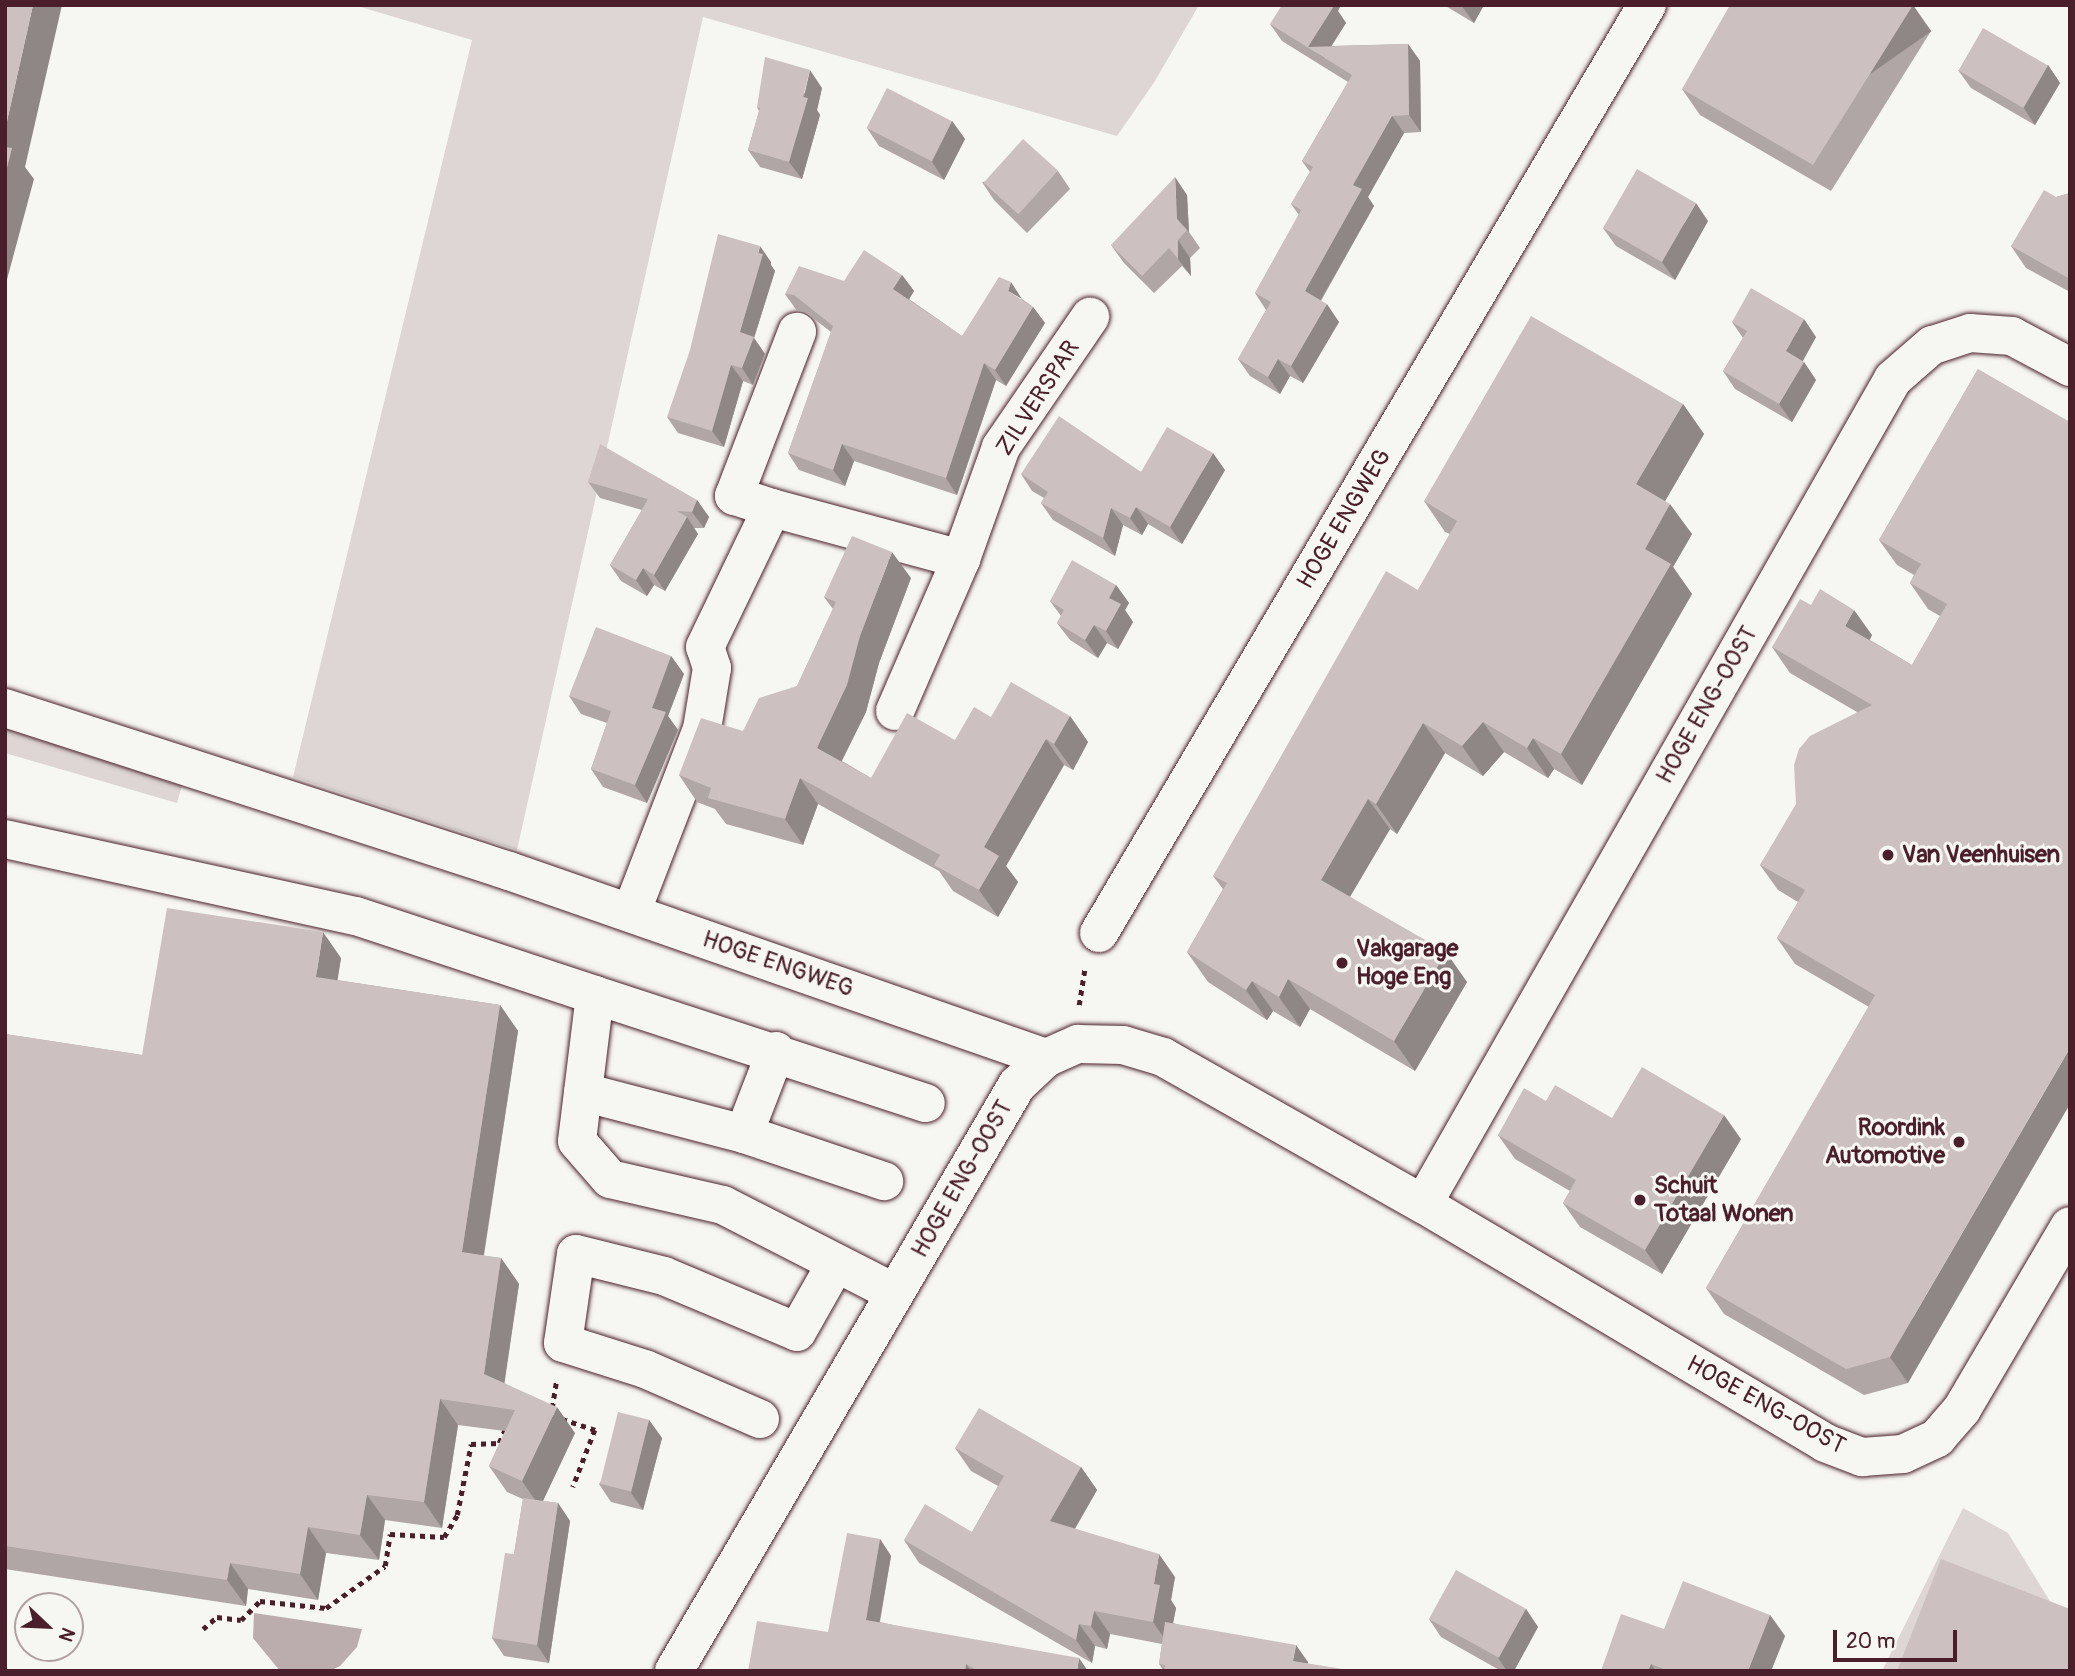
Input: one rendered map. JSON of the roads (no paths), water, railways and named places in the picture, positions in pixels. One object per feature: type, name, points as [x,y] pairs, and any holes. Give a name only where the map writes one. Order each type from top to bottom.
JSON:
[{"type":"street","name":"HOGE ENGWEG","points":[[1099,933],[1647,5]]},
{"type":"street","name":"ZILVERSPAR","points":[[895,711],[961,559],[1001,447],[1090,317]]},
{"type":"street","points":[[797,332],[734,496],[961,559]]},
{"type":"street","name":"HOGE ENG-OOST","points":[[1423,1204],[1893,379],[1932,345],[1970,333],[2012,336],[2070,367]]},
{"type":"street","points":[[631,913],[702,729],[712,668],[705,647],[772,508]]},
{"type":"street","name":"HOGE ENGWEG","points":[[5,708],[1062,1051]]},
{"type":"street","points":[[5,839],[356,916],[776,1051],[926,1103]]},
{"type":"street","points":[[595,995],[577,1140],[610,1179],[723,1205],[895,1293]]},
{"type":"street","name":"HOGE ENG-OOST","points":[[674,1671],[1017,1086],[1062,1051],[1123,1045],[1163,1057],[1423,1204],[1825,1443],[1862,1457],[1903,1454],[1937,1437],[1962,1409],[2070,1226]]},
{"type":"street","points":[[744,1135],[776,1051]]},
{"type":"street","points":[[583,1091],[744,1135],[884,1181]]},
{"type":"street","points":[[760,1419],[645,1369],[563,1343],[576,1254],[664,1276],[797,1332],[836,1263]]},
{"type":"place","name":"Van Veenhuisen","points":[[1888,855]]},
{"type":"place","name":"Vakgarage Hoge Eng","points":[[1342,963]]},
{"type":"place","name":"Roordink Automotive","points":[[1959,1142]]},
{"type":"place","name":"Schuit Totaal Wonen","points":[[1640,1200]]}]
